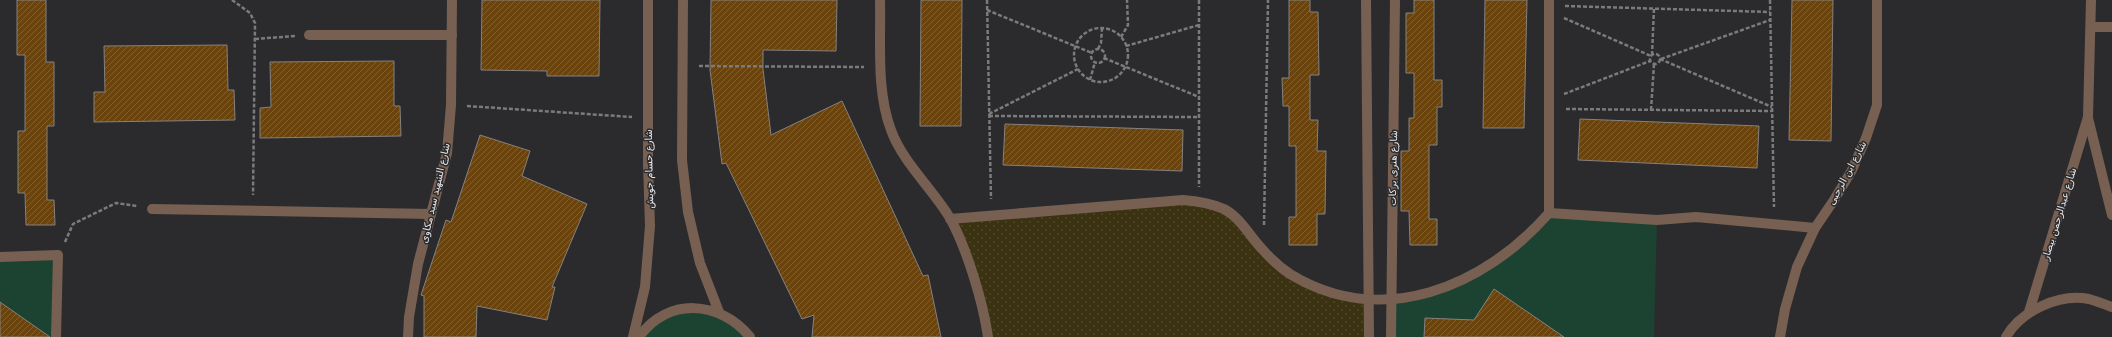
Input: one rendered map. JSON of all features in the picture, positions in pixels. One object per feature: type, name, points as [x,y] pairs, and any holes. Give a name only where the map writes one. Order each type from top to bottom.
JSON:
[{"type":"street","name":"شارع الشهيد سيد مكاوى","points":[[408,337],[409,317],[418,264],[447,153],[450,105],[452,0]]},
{"type":"street","name":"شارع حسام جويش","points":[[633,337],[645,287],[650,226],[648,0]]},
{"type":"street","points":[[683,0],[682,160],[688,212],[700,263],[719,312]]},
{"type":"street","points":[[880,0],[883,106],[891,131],[903,154],[950,219],[970,267],[985,316],[988,337]]},
{"type":"street","points":[[1366,0],[1369,337]]},
{"type":"street","name":"شارع هنرى بركات","points":[[1391,337],[1395,0]]},
{"type":"street","name":"شارع ابن الرحبى","points":[[1780,337],[1785,309],[1797,267],[1815,228],[1852,170],[1866,138],[1877,105],[1877,0]]},
{"type":"street","name":"شارع عبدالرحمن بيصار","points":[[2029,312],[2088,117],[2091,27],[2090,0]]},
{"type":"street","points":[[950,219],[1183,200],[1199,201],[1225,210],[1242,224],[1263,251],[1290,274],[1323,288],[1346,295],[1369,299],[1391,300],[1436,291],[1476,274],[1517,246],[1549,213],[1549,6]]},
{"type":"street","points":[[2091,27],[2112,27]]},
{"type":"street","points":[[309,35],[452,35]]},
{"type":"street","name":"شارع عبدالرحمن بيصار","points":[[2088,117],[2112,215]]},
{"type":"street","points":[[152,209],[432,214]]},
{"type":"street","points":[[1549,213],[1657,220],[1696,217],[1815,228]]},
{"type":"street","points":[[0,257],[58,255],[56,337]]},
{"type":"street","points":[[2006,337],[2011,329],[2029,312],[2057,300],[2088,298],[2112,307]]},
{"type":"street","points":[[638,337],[646,326],[668,312],[693,308],[719,312],[740,325],[750,337]]},
{"type":"path","points":[[232,0],[250,13],[255,23],[253,211]]},
{"type":"path","points":[[987,0],[991,215]]},
{"type":"path","points":[[1121,37],[1128,25],[1127,0]]},
{"type":"path","points":[[1199,0],[1199,201]]},
{"type":"path","points":[[1263,251],[1268,0]]},
{"type":"path","points":[[1770,0],[1774,224]]},
{"type":"path","points":[[1549,6],[1770,12]]},
{"type":"path","points":[[1549,6],[1652,56],[1658,55],[1660,60],[1772,107]]},
{"type":"path","points":[[1549,104],[1650,61],[1652,56],[1654,8]]},
{"type":"path","points":[[987,10],[1092,53]]},
{"type":"path","points":[[1654,64],[1660,62],[1660,60],[1770,20]]},
{"type":"path","points":[[1126,46],[1198,25]]},
{"type":"path","points":[[1092,53],[1098,50],[1101,43],[1102,28]]},
{"type":"path","points":[[1102,28],[1121,37],[1126,46],[1128,60],[1126,67],[1121,74],[1110,81],[1098,82],[1090,80],[1078,69],[1074,54],[1076,46],[1086,33],[1102,28]]},
{"type":"path","points":[[255,39],[309,35]]},
{"type":"path","points":[[1098,50],[1104,54],[1104,58],[1199,97]]},
{"type":"path","points":[[1092,53],[1091,57],[1095,62]]},
{"type":"path","points":[[1095,62],[1099,63],[1104,58]]},
{"type":"path","points":[[1650,61],[1654,64]]},
{"type":"path","points":[[1090,80],[1095,62]]},
{"type":"path","points":[[1650,110],[1654,64]]},
{"type":"path","points":[[682,66],[882,67]]},
{"type":"path","points":[[989,115],[1078,69]]},
{"type":"path","points":[[1549,104],[1650,110],[1772,111]]},
{"type":"path","points":[[450,105],[648,118]]},
{"type":"path","points":[[989,115],[1199,117]]},
{"type":"path","points":[[58,255],[73,224],[116,203],[152,209]]},
{"type":"green space","points":[[1549,213],[1657,220],[1654,337],[1391,337],[1391,300],[1476,274]]},
{"type":"green space","points":[[58,255],[56,337],[50,337],[0,302],[0,257]]},
{"type":"green space","points":[[668,312],[719,312],[750,337],[639,337]]},
{"type":"sand","points":[[1183,200],[1225,210],[1290,274],[1323,288],[1369,299],[1369,337],[988,337],[985,316],[950,219]]},
{"type":"building","points":[[17,0],[46,0],[46,62],[54,62],[54,126],[47,126],[47,200],[54,200],[55,225],[26,225],[25,193],[18,193],[18,131],[25,131],[25,55],[17,55]]},
{"type":"building","points":[[482,0],[600,0],[599,76],[547,76],[547,71],[481,70]]},
{"type":"building","points":[[711,0],[837,0],[836,51],[763,50],[763,69],[771,135],[842,101],[923,276],[928,275],[941,337],[812,337],[814,315],[802,319],[726,163],[722,164],[710,70]]},
{"type":"building","points":[[921,0],[962,0],[961,126],[920,126]]},
{"type":"building","points":[[1289,0],[1310,0],[1310,12],[1318,12],[1319,75],[1310,75],[1310,120],[1318,120],[1317,151],[1326,151],[1325,214],[1317,214],[1317,245],[1289,245],[1289,217],[1296,217],[1296,146],[1289,146],[1289,106],[1283,106],[1282,78],[1289,78]]},
{"type":"building","points":[[1414,0],[1434,0],[1434,80],[1442,80],[1442,107],[1437,107],[1437,145],[1429,145],[1429,219],[1437,219],[1437,245],[1410,245],[1409,211],[1401,211],[1401,151],[1409,151],[1409,118],[1414,118],[1414,73],[1406,73],[1406,13],[1414,13]]},
{"type":"building","points":[[1485,0],[1527,0],[1524,128],[1483,128]]},
{"type":"building","points":[[1792,0],[1833,0],[1831,141],[1789,140]]},
{"type":"building","points":[[227,45],[228,90],[234,90],[235,120],[94,122],[94,92],[105,92],[104,46]]},
{"type":"building","points":[[394,61],[394,106],[400,106],[401,136],[260,138],[260,108],[271,107],[270,62]]},
{"type":"building","points":[[1580,119],[1759,126],[1757,168],[1578,160]]},
{"type":"building","points":[[1005,124],[1183,130],[1182,171],[1003,165]]},
{"type":"building","points":[[480,135],[530,151],[522,176],[587,204],[552,287],[555,287],[547,320],[477,306],[476,337],[424,337],[424,296],[421,295],[446,220],[451,222]]},
{"type":"building","points":[[1494,289],[1564,337],[1424,337],[1425,318],[1474,320]]},
{"type":"building","points":[[0,302],[50,337],[0,337]]}]
